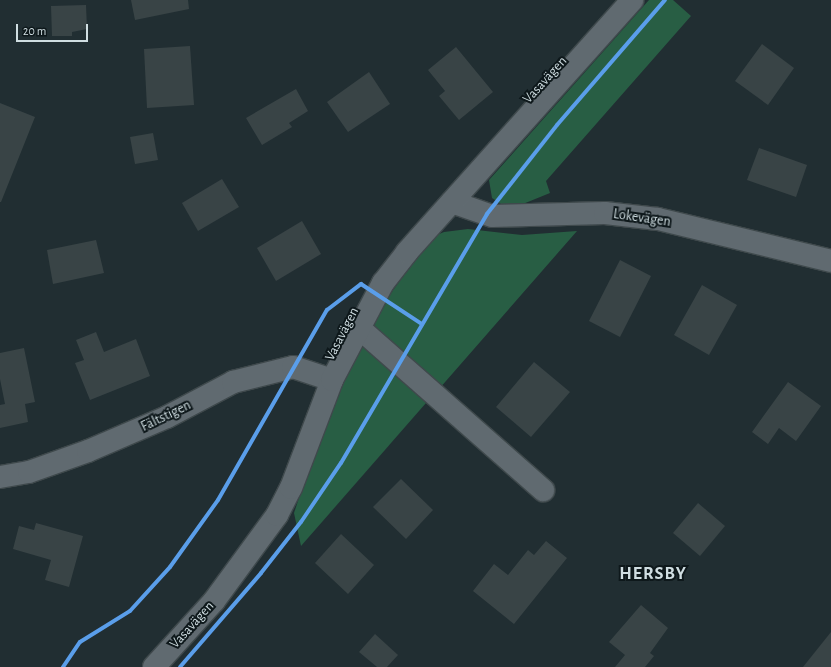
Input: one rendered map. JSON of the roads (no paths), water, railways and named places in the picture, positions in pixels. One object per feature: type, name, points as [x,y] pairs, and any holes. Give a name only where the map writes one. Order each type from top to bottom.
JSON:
[{"type":"street","name":"Vasavägen","points":[[154,667],[214,601],[278,515],[291,488],[332,380],[358,327],[388,277],[452,202],[632,0]]},
{"type":"street","name":"Lokevägen","points":[[452,202],[492,216],[605,213],[658,219],[831,261]]},
{"type":"street","name":"Vasavägen","points":[[358,327],[543,490]]},
{"type":"street","name":"Fältstigen","points":[[0,477],[29,472],[88,451],[167,417],[233,382],[293,367],[332,380]]},
{"type":"district","name":"HERSBY","points":[[653,574]]}]
